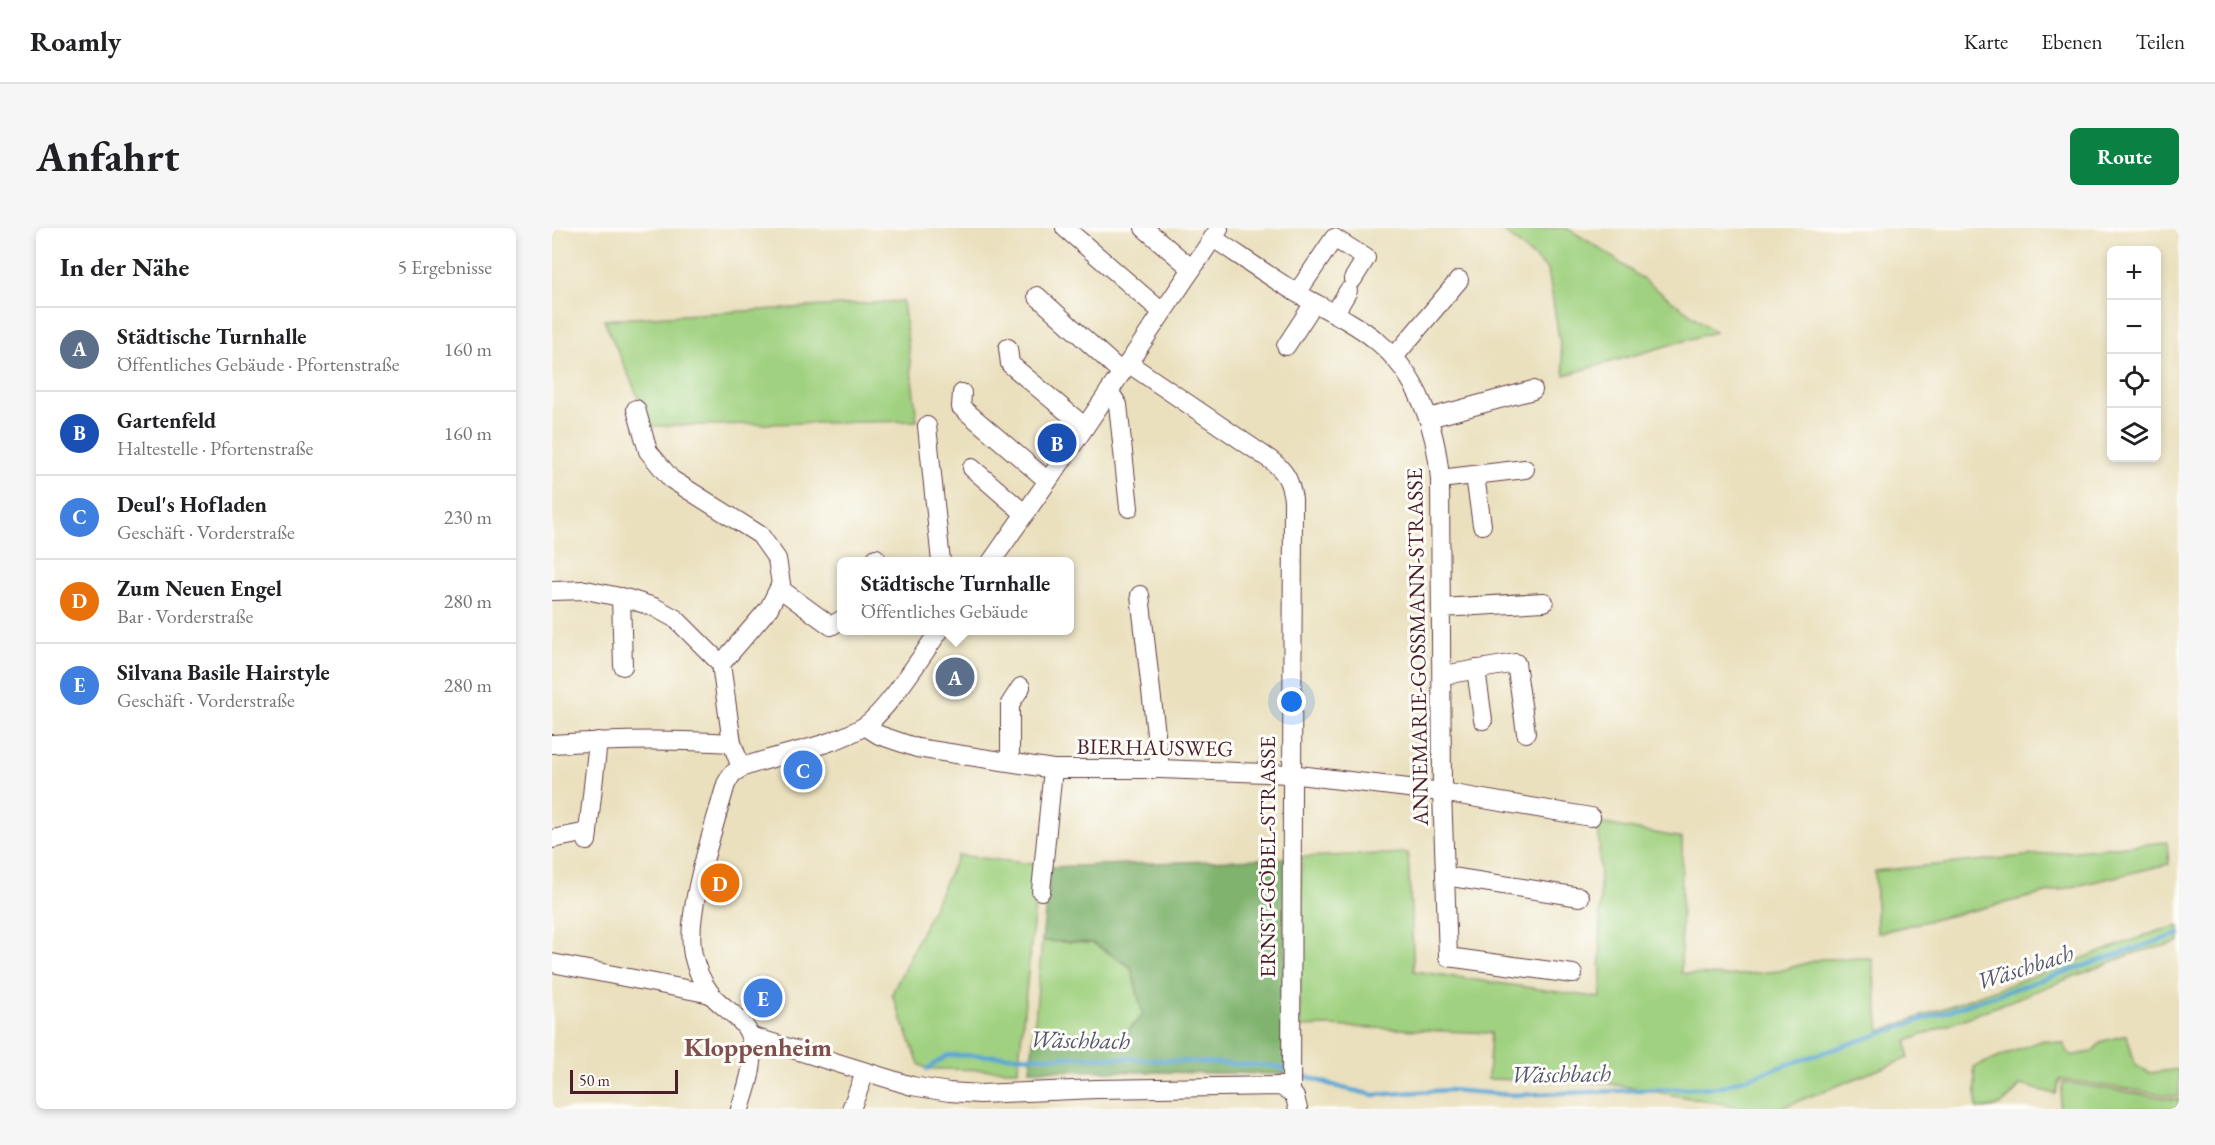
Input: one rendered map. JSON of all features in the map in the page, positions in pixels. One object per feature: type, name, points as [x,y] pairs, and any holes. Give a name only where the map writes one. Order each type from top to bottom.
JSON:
[{"type":"street","points":[[1065,228],[1162,312]]},
{"type":"street","points":[[1144,228],[1192,269]]},
{"type":"street","points":[[994,557],[1216,233]]},
{"type":"street","name":"ANNEMARIE-GOSSMANN-STRASSE","points":[[1216,233],[1297,293],[1335,313],[1376,340],[1394,357],[1419,394],[1429,418],[1437,448],[1440,479],[1442,792],[1448,957],[1573,974]]},
{"type":"street","points":[[1297,293],[1334,238],[1366,258],[1335,313]]},
{"type":"street","points":[[1394,357],[1459,280]]},
{"type":"street","name":"ERNST-GÖBEL-STRASSE","points":[[1037,296],[1125,368],[1272,461],[1288,477],[1293,499],[1290,774],[1291,1064],[1294,1095]]},
{"type":"street","points":[[1286,346],[1314,303]]},
{"type":"street","points":[[1008,348],[1010,364],[1085,427]]},
{"type":"street","points":[[1429,418],[1533,390]]},
{"type":"street","points":[[1109,392],[1118,405],[1130,508]]},
{"type":"street","points":[[962,393],[960,408],[1048,481]]},
{"type":"street","points":[[636,409],[648,452],[671,479],[760,534],[777,559],[781,584],[769,608],[721,664]]},
{"type":"street","points":[[927,426],[941,557]]},
{"type":"street","points":[[972,468],[1025,514]]},
{"type":"street","points":[[1440,479],[1525,469]]},
{"type":"street","points":[[1475,476],[1482,525]]},
{"type":"street","points":[[779,588],[831,626],[837,622]]},
{"type":"street","points":[[552,591],[586,590],[621,597],[654,607],[676,619],[721,664],[732,743],[741,768]]},
{"type":"street","points":[[1140,595],[1160,769]]},
{"type":"street","points":[[621,597],[623,666]]},
{"type":"street","points":[[1441,608],[1544,602]]},
{"type":"street","points":[[740,1109],[750,1079],[753,1053],[750,1036],[736,1017],[711,994],[697,970],[691,934],[697,892],[726,784],[732,774],[741,768],[846,736],[865,726],[880,711],[936,635]]},
{"type":"street","points":[[1443,675],[1516,663],[1526,733]]},
{"type":"street","points":[[1476,669],[1482,720]]},
{"type":"street","points":[[1010,762],[1010,704],[1022,687]]},
{"type":"street","name":"BIERHAUSWEG","points":[[865,726],[879,735],[917,748],[1053,769],[1160,769],[1290,774],[1442,792],[1591,818]]},
{"type":"street","points":[[552,744],[683,740],[732,743]]},
{"type":"street","points":[[552,839],[587,836],[598,741]]},
{"type":"street","points":[[1041,891],[1053,769]]},
{"type":"street","points":[[1445,876],[1580,897]]},
{"type":"street","points":[[552,963],[711,994]]},
{"type":"street","points":[[750,1036],[912,1086],[980,1094],[1005,1101],[1097,1089],[1280,1086],[1294,1095]]},
{"type":"street","points":[[851,1109],[865,1073]]},
{"type":"green space","points":[[1500,228],[1567,228],[1601,249],[1715,332],[1565,375],[1548,270]]},
{"type":"green space","points":[[903,301],[917,421],[651,426],[604,320]]},
{"type":"green space","points":[[1599,823],[1682,838],[1681,973],[1725,976],[1779,971],[1821,959],[1872,958],[1880,1031],[2158,931],[2179,926],[2179,942],[2135,953],[1907,1041],[1908,1058],[1778,1109],[1753,1109],[1599,1082],[1488,1079],[1491,1033],[1327,1026],[1300,1027],[1301,857],[1408,853],[1414,971],[1601,998]]},
{"type":"green space","points":[[2167,842],[2169,864],[1877,933],[1875,871]]},
{"type":"green space","points":[[958,855],[1039,865],[1018,1070],[927,1069],[919,1064],[892,994]]},
{"type":"green space","points":[[1286,858],[1285,1074],[1030,1070],[1034,1033],[1117,1042],[1143,1015],[1131,967],[1093,943],[1042,941],[1050,867]]},
{"type":"green space","points":[[1042,941],[1093,943],[1131,967],[1143,1015],[1117,1042],[1034,1033]]},
{"type":"green space","points":[[2127,1035],[2135,1065],[2150,1073],[2179,1069],[2179,1097],[2060,1079],[2056,1094],[2020,1085],[2002,1104],[1992,1108],[1977,1109],[1974,1067],[2042,1040],[2064,1044],[2070,1056],[2091,1052],[2103,1041]]},
{"type":"green space","points":[[2063,1082],[2179,1100],[2179,1109],[2059,1109]]},
{"type":"waterway","name":"Wäschbach","points":[[1295,1073],[1342,1088],[1374,1095],[1449,1090],[1512,1095],[1720,1087],[2179,934]]},
{"type":"waterway","name":"Wäschbach","points":[[927,1069],[948,1055],[1119,1058],[1275,1066],[1287,1070]]},
{"type":"place","name":"Gartenfeld","points":[[1057,443]]},
{"type":"place","name":"Städtische Turnhalle","points":[[955,677]]},
{"type":"place","name":"Deul's Hofladen","points":[[803,770]]},
{"type":"place","name":"Zum Neuen Engel","points":[[720,883]]},
{"type":"place","name":"Silvana Basile Hairstyle","points":[[763,998]]},
{"type":"district","name":"Kloppenheim","points":[[758,1047]]}]
